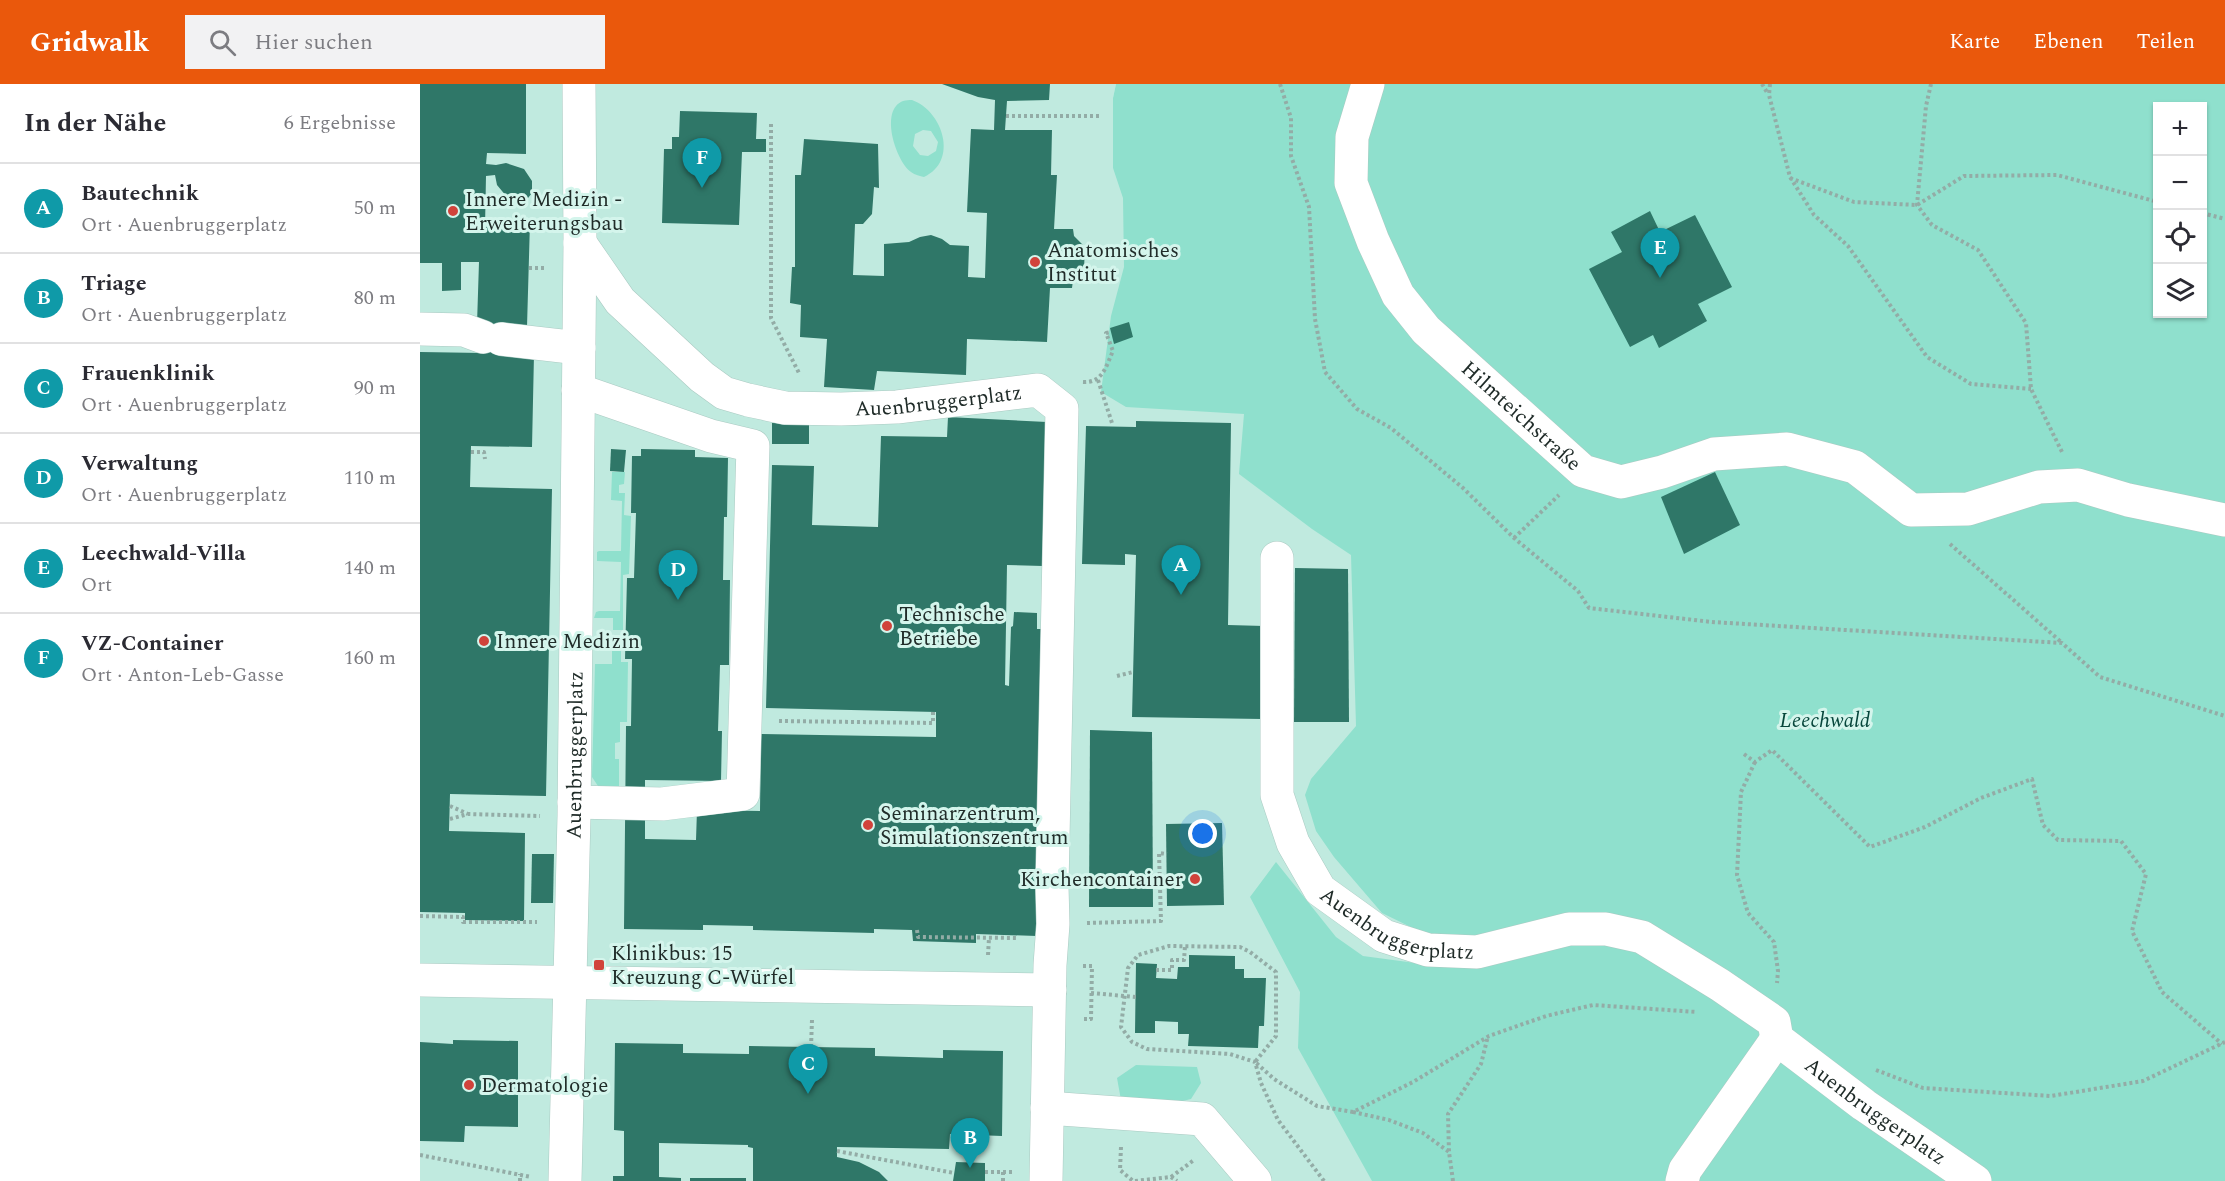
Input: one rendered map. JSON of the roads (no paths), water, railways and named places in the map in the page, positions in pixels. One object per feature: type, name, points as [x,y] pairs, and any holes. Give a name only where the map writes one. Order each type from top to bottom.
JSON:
[{"type":"street","points":[[579,84],[580,243]]},
{"type":"street","name":"Hilmteichstraße","points":[[1368,84],[1352,137],[1351,183],[1373,241],[1398,295],[1426,330],[1583,471],[1621,482],[1662,472],[1714,454],[1787,449],[1855,467],[1911,510],[1968,509],[2039,487],[2078,485],[2128,500],[2225,520]]},
{"type":"street","name":"Auenbruggerplatz","points":[[554,1180],[570,982],[580,243]]},
{"type":"street","name":"Auenbruggerplatz","points":[[580,243],[620,301],[702,377],[724,393],[785,408],[841,409],[936,403],[1038,390],[1062,409],[1046,1181]]},
{"type":"street","points":[[420,329],[464,330],[492,338],[579,348]]},
{"type":"street","points":[[574,809],[662,804],[743,794],[753,446],[710,447],[578,390]]},
{"type":"street","name":"Auenbruggerplatz","points":[[1277,558],[1277,795],[1293,843],[1320,890],[1384,936],[1428,950],[1477,952],[1569,929],[1606,929],[1642,938],[1720,985],[1864,1105],[1976,1181]]},
{"type":"street","points":[[420,980],[1050,990]]},
{"type":"street","points":[[1682,1181],[1685,1170],[1775,1031]]},
{"type":"street","points":[[1047,1108],[1202,1119],[1255,1181]]},
{"type":"place","name":"VZ-Container","points":[[702,188]]},
{"type":"place","name":"Innere Medizin - Erweiterungsbau","points":[[453,211]]},
{"type":"place","name":"Anatomisches Institut","points":[[1035,262]]},
{"type":"place","name":"Leechwald-Villa","points":[[1660,278]]},
{"type":"place","name":"Bautechnik","points":[[1181,595]]},
{"type":"place","name":"Verwaltung","points":[[678,600]]},
{"type":"place","name":"Technische Betriebe","points":[[887,626]]},
{"type":"place","name":"Innere Medizin","points":[[484,641]]},
{"type":"place","name":"Seminarzentrum, Simulationszentrum","points":[[868,825]]},
{"type":"place","name":"Kirchencontainer","points":[[1195,879]]},
{"type":"place","name":"Klinikbus: 15 Kreuzung C-Würfel","points":[[599,965]]},
{"type":"place","name":"Dermatologie","points":[[469,1085]]},
{"type":"place","name":"Frauenklinik","points":[[808,1094]]},
{"type":"place","name":"Triage","points":[[970,1168]]},
{"type":"park label","name":"Leechwald","points":[[1825,720]]}]
